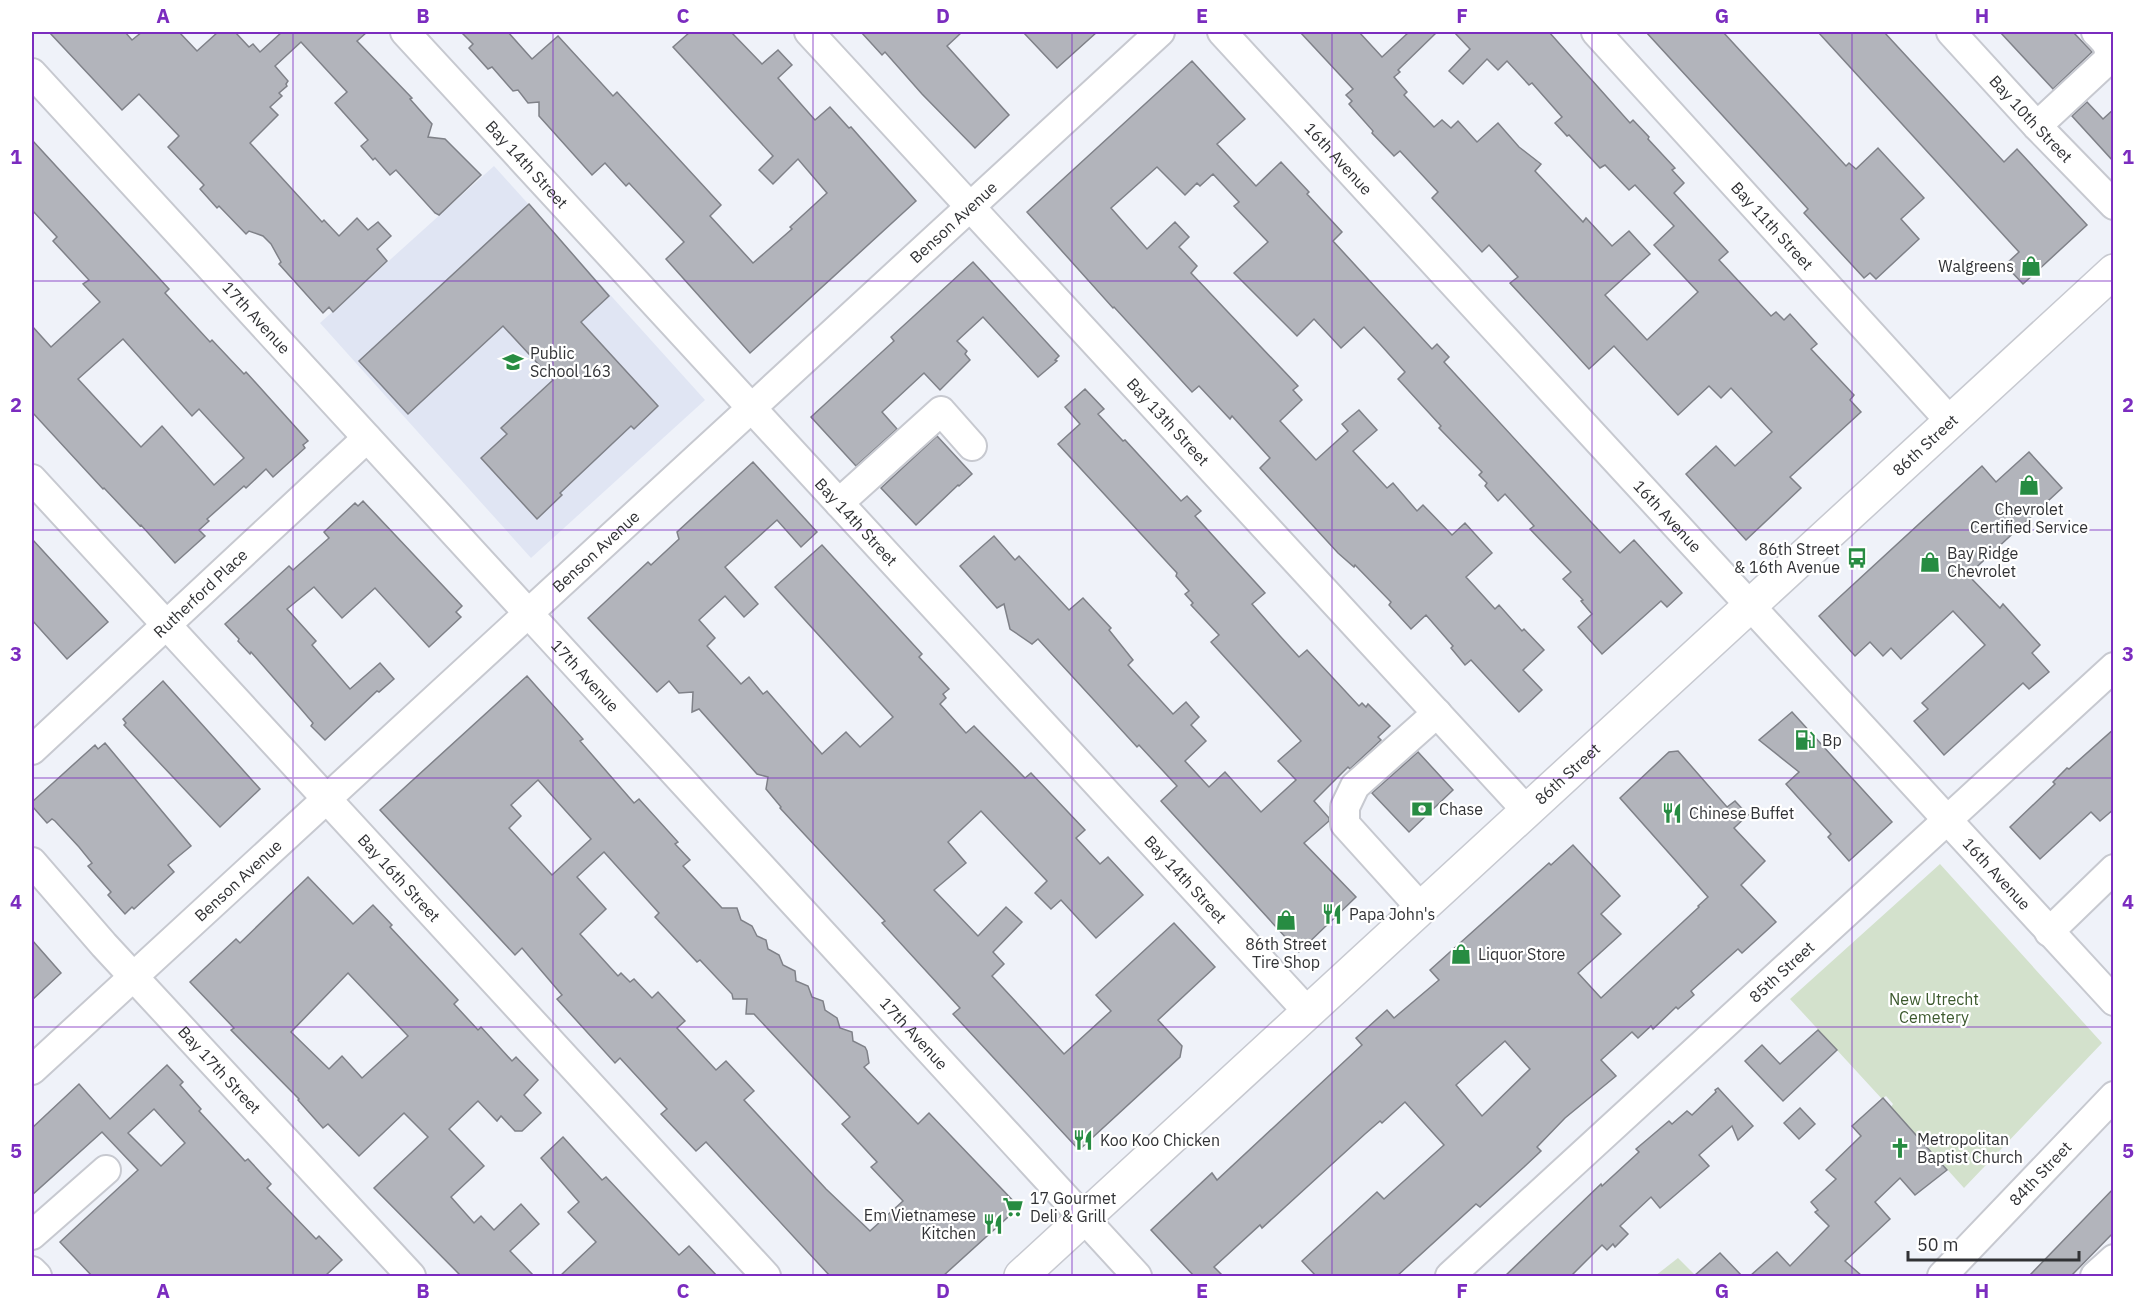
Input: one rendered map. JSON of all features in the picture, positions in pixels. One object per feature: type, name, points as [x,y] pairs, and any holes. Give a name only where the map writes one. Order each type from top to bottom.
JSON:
[{"type":"main road","name":"86th Street","points":[[1022,1276],[2114,271]]},
{"type":"street","name":"Bay 14th Street","points":[[405,32],[1308,1012]]},
{"type":"street","name":"Bay 13th Street","points":[[809,32],[1527,811]]},
{"type":"street","name":"Benson Avenue","points":[[32,1070],[1160,32]]},
{"type":"street","name":"16th Avenue","points":[[1221,32],[2114,1001]]},
{"type":"street","name":"Bay 11th Street","points":[[1596,32],[1950,421]]},
{"type":"street","name":"Bay 10th Street","points":[[1951,32],[2037,126],[2114,205]]},
{"type":"street","points":[[2037,126],[2108,60],[2110,51],[2096,32]]},
{"type":"street","name":"17th Avenue","points":[[32,73],[1137,1276]]},
{"type":"street","points":[[839,502],[941,411],[972,446]]},
{"type":"street","name":"Rutherford Place","points":[[32,750],[367,438]]},
{"type":"street","name":"Bay 16th Street","points":[[32,478],[766,1276]]},
{"type":"street","name":"85th Street","points":[[1450,1276],[2114,667]]},
{"type":"street","points":[[1421,908],[1345,824],[1345,807],[1355,786],[1437,713]]},
{"type":"street","name":"Bay 17th Street","points":[[32,862],[133,976],[411,1276]]},
{"type":"street","points":[[2049,932],[2114,869]]},
{"type":"street","name":"84th Street","points":[[1942,1276],[2114,1096]]},
{"type":"street","points":[[32,1235],[106,1170]]},
{"type":"street","points":[[2095,1276],[2114,1259]]},
{"type":"street","points":[[32,1271],[37,1276]]},
{"type":"shaded area","name":"Public School 163","points":[[494,166],[705,400],[531,558],[320,323]]},
{"type":"green space","name":"New Utrecht Cemetery","points":[[1940,864],[2102,1043],[1964,1188],[1891,1107],[1893,1104],[1886,1096],[1882,1099],[1790,999]]},
{"type":"green space","points":[[1678,1258],[1696,1276],[1655,1276]]},
{"type":"building","points":[[49,32],[125,32],[132,40],[142,32],[179,32],[197,51],[218,32],[235,32],[249,47],[253,44],[260,52],[282,32],[367,32],[357,41],[412,98],[410,99],[432,124],[428,137],[445,139],[481,175],[439,215],[435,213],[396,170],[390,175],[361,146],[368,140],[335,103],[347,92],[301,42],[275,66],[288,81],[287,86],[279,93],[282,96],[270,107],[278,115],[250,143],[322,222],[324,220],[339,236],[357,218],[368,230],[378,222],[391,236],[377,249],[387,261],[333,312],[329,307],[323,313],[279,264],[281,262],[271,244],[263,236],[249,231],[246,234],[200,189],[204,185],[168,147],[179,136],[139,94],[122,110]]},
{"type":"building","points":[[461,32],[508,32],[532,59],[558,36],[613,96],[617,92],[721,205],[710,216],[753,263],[792,229],[790,227],[827,193],[798,159],[773,184],[759,170],[773,156],[673,47],[690,32],[731,32],[762,64],[778,50],[792,65],[778,78],[815,120],[830,107],[849,128],[851,127],[916,201],[750,353],[666,259],[684,242],[629,183],[626,186],[605,163],[592,175],[539,116],[539,102],[528,103],[518,90],[513,91],[492,67],[488,69],[469,48],[473,44]]},
{"type":"building","points":[[861,32],[962,32],[947,46],[1009,115],[975,148],[885,52],[882,55]]},
{"type":"building","points":[[1023,32],[1097,32],[1057,68]]},
{"type":"building","points":[[1300,32],[1359,32],[1382,57],[1409,32],[1437,32],[1398,70],[1400,72],[1394,77],[1407,92],[1404,95],[1434,127],[1442,120],[1451,128],[1458,121],[1477,142],[1498,123],[1519,147],[1541,164],[1535,171],[1583,222],[1586,218],[1612,246],[1629,231],[1650,254],[1605,295],[1647,340],[1698,292],[1654,245],[1674,226],[1635,185],[1629,190],[1605,165],[1600,168],[1569,135],[1567,136],[1555,123],[1562,117],[1532,83],[1529,85],[1507,61],[1498,70],[1487,59],[1463,84],[1449,71],[1470,49],[1454,32],[1549,32],[1630,123],[1633,120],[1675,168],[1672,170],[1684,183],[1674,193],[1728,252],[1719,260],[1771,316],[1776,312],[1784,320],[1790,314],[1817,344],[1811,349],[1854,395],[1850,400],[1861,412],[1790,477],[1801,488],[1746,540],[1686,474],[1716,446],[1735,466],[1772,432],[1731,388],[1721,398],[1709,386],[1678,415],[1614,346],[1589,369],[1510,283],[1518,277],[1489,245],[1482,252],[1432,198],[1438,192],[1400,151],[1394,156],[1372,133],[1373,131],[1349,104],[1352,101],[1346,95],[1353,89]]},
{"type":"building","points":[[1646,32],[1723,32],[1846,166],[1849,163],[1856,169],[1878,148],[1924,198],[1901,219],[1919,239],[1876,279],[1870,273],[1864,278],[1804,213],[1808,209]]},
{"type":"building","points":[[1818,32],[1884,32],[2004,162],[2017,149],[2087,225],[2023,284],[2005,265],[2019,252]]},
{"type":"building","points":[[2000,32],[2073,32],[2092,52],[2053,89]]},
{"type":"building","points":[[1192,61],[1245,119],[1217,144],[1256,186],[1281,162],[1342,232],[1333,241],[1432,349],[1437,344],[1449,357],[1444,362],[1591,522],[1620,553],[1634,540],[1682,593],[1667,607],[1661,601],[1602,654],[1578,627],[1592,614],[1581,601],[1583,600],[1563,579],[1571,572],[1530,529],[1534,526],[1505,494],[1498,501],[1485,486],[1487,483],[1479,475],[1482,472],[1439,428],[1441,426],[1398,379],[1405,372],[1379,343],[1364,327],[1341,348],[1314,319],[1297,336],[1234,273],[1268,242],[1234,206],[1239,202],[1213,174],[1200,186],[1197,183],[1185,195],[1157,167],[1111,208],[1147,249],[1175,222],[1189,237],[1179,247],[1197,266],[1191,273],[1298,386],[1293,390],[1302,400],[1280,421],[1316,460],[1348,431],[1342,424],[1359,410],[1377,430],[1353,451],[1387,488],[1393,483],[1417,511],[1423,505],[1452,535],[1465,523],[1492,553],[1466,577],[1495,609],[1499,605],[1522,631],[1524,629],[1544,650],[1523,670],[1542,690],[1519,712],[1471,660],[1465,665],[1451,648],[1453,646],[1426,615],[1411,629],[1389,605],[1391,602],[1355,565],[1354,567],[1338,553],[1260,468],[1270,458],[1232,416],[1230,419],[1199,386],[1192,392],[1027,212]]},
{"type":"building","points":[[2087,102],[2103,119],[2114,109],[2114,162],[2072,116]]},
{"type":"building","points":[[32,140],[169,289],[165,293],[210,342],[212,340],[244,374],[246,372],[308,441],[303,445],[305,448],[273,477],[266,469],[207,519],[209,521],[199,530],[205,536],[175,563],[32,412],[32,326],[51,347],[100,302],[83,284],[89,280],[53,241],[57,237],[32,210]],"holes":[[[123,339],[192,416],[199,409],[244,458],[214,485],[162,426],[141,447],[78,379]]]},
{"type":"building","points":[[529,204],[609,296],[581,322],[658,406],[634,429],[631,426],[560,493],[562,495],[537,519],[481,458],[507,434],[501,428],[553,380],[503,326],[408,414],[359,361]]},
{"type":"building","points":[[973,262],[1059,356],[1055,360],[1057,361],[1038,377],[983,317],[957,341],[967,351],[965,354],[970,360],[940,390],[924,373],[882,412],[897,429],[856,466],[811,417],[894,341],[891,337]]},
{"type":"building","points":[[1085,389],[1104,409],[1098,414],[1123,441],[1125,440],[1181,501],[1187,496],[1201,511],[1195,516],[1265,593],[1252,604],[1299,657],[1307,650],[1359,706],[1362,703],[1366,707],[1368,704],[1390,726],[1378,737],[1381,740],[1350,769],[1348,767],[1314,801],[1329,821],[1304,843],[1356,897],[1299,952],[1161,801],[1177,786],[1139,745],[1137,747],[1038,639],[1032,644],[1010,629],[1004,604],[997,608],[960,566],[994,536],[1015,560],[1019,556],[1069,610],[1083,598],[1111,628],[1109,630],[1133,660],[1128,665],[1173,714],[1186,702],[1199,717],[1191,725],[1206,741],[1185,761],[1209,787],[1225,772],[1261,812],[1296,780],[1278,761],[1301,741],[1211,642],[1219,635],[1191,605],[1193,603],[1185,594],[1189,591],[1176,576],[1177,573],[1058,444],[1080,424],[1065,407]]},
{"type":"building","points":[[937,436],[972,474],[916,525],[881,488]]},
{"type":"building","points":[[2029,452],[2062,488],[1968,575],[2000,608],[2003,604],[2040,645],[2032,653],[2049,672],[2029,689],[2023,683],[1944,755],[1914,721],[1928,709],[1922,703],[1985,645],[1953,611],[1901,659],[1891,648],[1883,656],[1870,642],[1855,656],[1819,616],[1982,466],[1996,482]]},
{"type":"building","points":[[753,462],[817,532],[801,547],[777,520],[725,567],[758,604],[744,617],[725,596],[699,620],[715,638],[707,646],[741,684],[749,677],[763,694],[767,691],[822,754],[846,732],[860,747],[893,717],[775,587],[822,545],[922,654],[919,657],[949,689],[943,694],[946,698],[940,704],[966,733],[974,726],[1025,778],[1031,773],[1085,830],[1076,838],[1100,864],[1108,857],[1143,895],[1096,938],[1061,900],[1051,909],[1035,893],[1047,881],[981,811],[948,842],[966,863],[934,890],[978,936],[1006,907],[1022,922],[993,952],[1004,964],[992,976],[1064,1054],[1111,1011],[1096,995],[1174,923],[1215,967],[1158,1020],[1182,1046],[1180,1057],[1079,1150],[953,1014],[960,1008],[882,923],[885,921],[780,808],[766,789],[768,777],[757,774],[699,709],[692,712],[693,692],[679,693],[669,681],[657,692],[588,618],[648,562],[651,565],[679,539],[677,532]]},
{"type":"building","points":[[363,501],[462,606],[456,612],[461,617],[429,647],[375,588],[342,618],[314,587],[287,609],[316,641],[312,645],[350,689],[380,663],[394,679],[379,692],[377,691],[325,740],[311,726],[313,723],[301,709],[225,624],[289,566],[293,570],[329,538],[324,532],[355,503],[358,506]]},
{"type":"building","points":[[32,539],[108,622],[67,659],[32,620]]},
{"type":"building","points":[[527,676],[583,739],[580,741],[634,803],[639,799],[678,842],[675,844],[690,860],[683,866],[722,908],[737,908],[741,920],[752,926],[757,936],[766,940],[768,949],[779,955],[783,965],[795,971],[796,981],[808,986],[812,997],[823,1001],[825,1010],[837,1018],[840,1028],[852,1032],[853,1041],[865,1047],[869,1063],[864,1067],[918,1124],[929,1113],[1019,1207],[943,1276],[830,1276],[706,1142],[696,1151],[661,1114],[667,1109],[620,1058],[615,1063],[557,999],[562,995],[522,948],[515,955],[380,810]],"holes":[[[538,780],[591,839],[552,875],[509,828],[521,816],[511,805]],[[604,852],[659,913],[655,917],[697,962],[700,960],[732,994],[733,999],[747,999],[746,1014],[754,1014],[850,1117],[842,1124],[877,1162],[871,1167],[903,1201],[870,1231],[826,1189],[744,1100],[754,1091],[726,1061],[716,1070],[677,1028],[685,1021],[658,992],[652,998],[634,979],[630,982],[621,973],[618,976],[580,934],[606,909],[577,877]]]},
{"type":"building","points":[[163,681],[260,789],[220,827],[124,725],[126,723],[123,719]]},
{"type":"building","points":[[1792,712],[1892,822],[1849,861],[1828,837],[1831,834],[1786,784],[1799,772],[1759,740]]},
{"type":"building","points":[[2114,729],[2114,809],[2100,821],[2091,812],[2040,859],[2010,827],[2055,784],[2053,782],[2067,768],[2069,769]]},
{"type":"building","points":[[105,743],[191,846],[168,865],[174,872],[134,909],[132,907],[125,914],[108,895],[111,892],[88,866],[92,863],[79,847],[55,821],[52,819],[47,823],[32,806],[32,802],[95,745],[98,749]]},
{"type":"building","points":[[1678,751],[1727,807],[1735,801],[1748,815],[1734,828],[1765,861],[1741,885],[1776,922],[1742,953],[1738,949],[1691,991],[1694,995],[1678,1009],[1676,1007],[1653,1029],[1651,1026],[1638,1038],[1632,1032],[1601,1060],[1616,1076],[1565,1118],[1537,1147],[1541,1151],[1524,1167],[1480,1207],[1476,1204],[1397,1276],[1316,1276],[1302,1261],[1377,1192],[1384,1199],[1444,1145],[1405,1102],[1382,1123],[1380,1121],[1262,1228],[1260,1225],[1214,1267],[1223,1276],[1194,1276],[1151,1230],[1212,1173],[1217,1180],[1347,1059],[1362,1045],[1356,1038],[1387,1010],[1394,1018],[1439,980],[1430,970],[1549,863],[1551,865],[1573,845],[1620,896],[1601,914],[1621,934],[1578,973],[1601,998],[1699,907],[1708,897],[1620,798],[1669,752]],"holes":[[[1505,1041],[1530,1069],[1482,1116],[1456,1085]]]},
{"type":"building","points":[[1418,752],[1453,790],[1409,832],[1372,793]]},
{"type":"building","points":[[308,877],[353,924],[373,905],[392,925],[390,927],[458,1000],[454,1004],[478,1030],[481,1027],[512,1061],[516,1057],[538,1080],[524,1095],[541,1113],[522,1131],[515,1131],[501,1116],[497,1121],[478,1101],[449,1129],[484,1166],[451,1197],[474,1223],[481,1216],[494,1230],[521,1204],[539,1224],[510,1251],[534,1276],[461,1276],[374,1188],[428,1137],[404,1113],[359,1156],[328,1124],[323,1128],[299,1099],[231,1030],[234,1028],[190,982],[236,939],[240,943]],"holes":[[[348,973],[408,1036],[362,1078],[342,1056],[329,1069],[291,1032]]]},
{"type":"building","points":[[32,940],[61,973],[32,1000]]},
{"type":"building","points":[[1818,1030],[1837,1050],[1783,1101],[1745,1061],[1762,1045],[1780,1064]]},
{"type":"building","points":[[167,1065],[183,1082],[180,1085],[201,1109],[199,1111],[245,1161],[248,1159],[271,1184],[267,1188],[316,1239],[319,1236],[342,1260],[325,1276],[92,1276],[60,1242],[138,1170],[102,1132],[32,1195],[32,1128],[79,1084],[110,1119]],"holes":[[[154,1109],[185,1143],[161,1166],[128,1133]]]},
{"type":"building","points":[[1718,1088],[1753,1126],[1738,1140],[1732,1126],[1699,1155],[1709,1166],[1660,1208],[1651,1197],[1620,1226],[1628,1234],[1615,1247],[1613,1244],[1607,1250],[1602,1245],[1571,1276],[1505,1276],[1601,1184],[1602,1186],[1639,1152],[1636,1149],[1669,1121],[1672,1124],[1687,1111],[1692,1115]]},
{"type":"building","points":[[1883,1098],[1947,1170],[1915,1195],[1900,1178],[1875,1202],[1890,1219],[1845,1261],[1862,1276],[1750,1276],[1777,1252],[1790,1266],[1829,1226],[1815,1212],[1818,1210],[1811,1202],[1836,1179],[1826,1170],[1861,1136],[1852,1126]]},
{"type":"building","points":[[1800,1108],[1815,1124],[1799,1139],[1784,1123]]},
{"type":"building","points":[[563,1137],[602,1180],[606,1177],[679,1255],[689,1246],[717,1276],[560,1276],[596,1242],[568,1212],[579,1202],[541,1158]]},
{"type":"building","points":[[2114,1188],[2114,1232],[2071,1276],[2029,1276]]},
{"type":"building","points":[[1720,1253],[1742,1276],[1694,1276]]},
{"type":"place","name":"Walgreens","points":[[2031,266]]},
{"type":"place","name":"Public School 163","points":[[513,362]]},
{"type":"place","name":"Chevrolet Certified Service","points":[[2029,485]]},
{"type":"place","name":"86th Street & 16th Avenue","points":[[1857,558]]},
{"type":"place","name":"Bay Ridge Chevrolet","points":[[1930,562]]},
{"type":"place","name":"Bp","points":[[1805,740]]},
{"type":"place","name":"Chase","points":[[1422,809]]},
{"type":"place","name":"Chinese Buffet","points":[[1672,813]]},
{"type":"place","name":"Papa John's","points":[[1332,914]]},
{"type":"place","name":"86th Street Tire Shop","points":[[1286,920]]},
{"type":"place","name":"Liquor Store","points":[[1461,954]]},
{"type":"place","name":"Koo Koo Chicken","points":[[1083,1140]]},
{"type":"place","name":"Metropolitan Baptist Church","points":[[1900,1148]]},
{"type":"place","name":"17 Gourmet Deli & Grill","points":[[1013,1207]]},
{"type":"place","name":"Em Vietnamese Kitchen","points":[[993,1224]]}]
